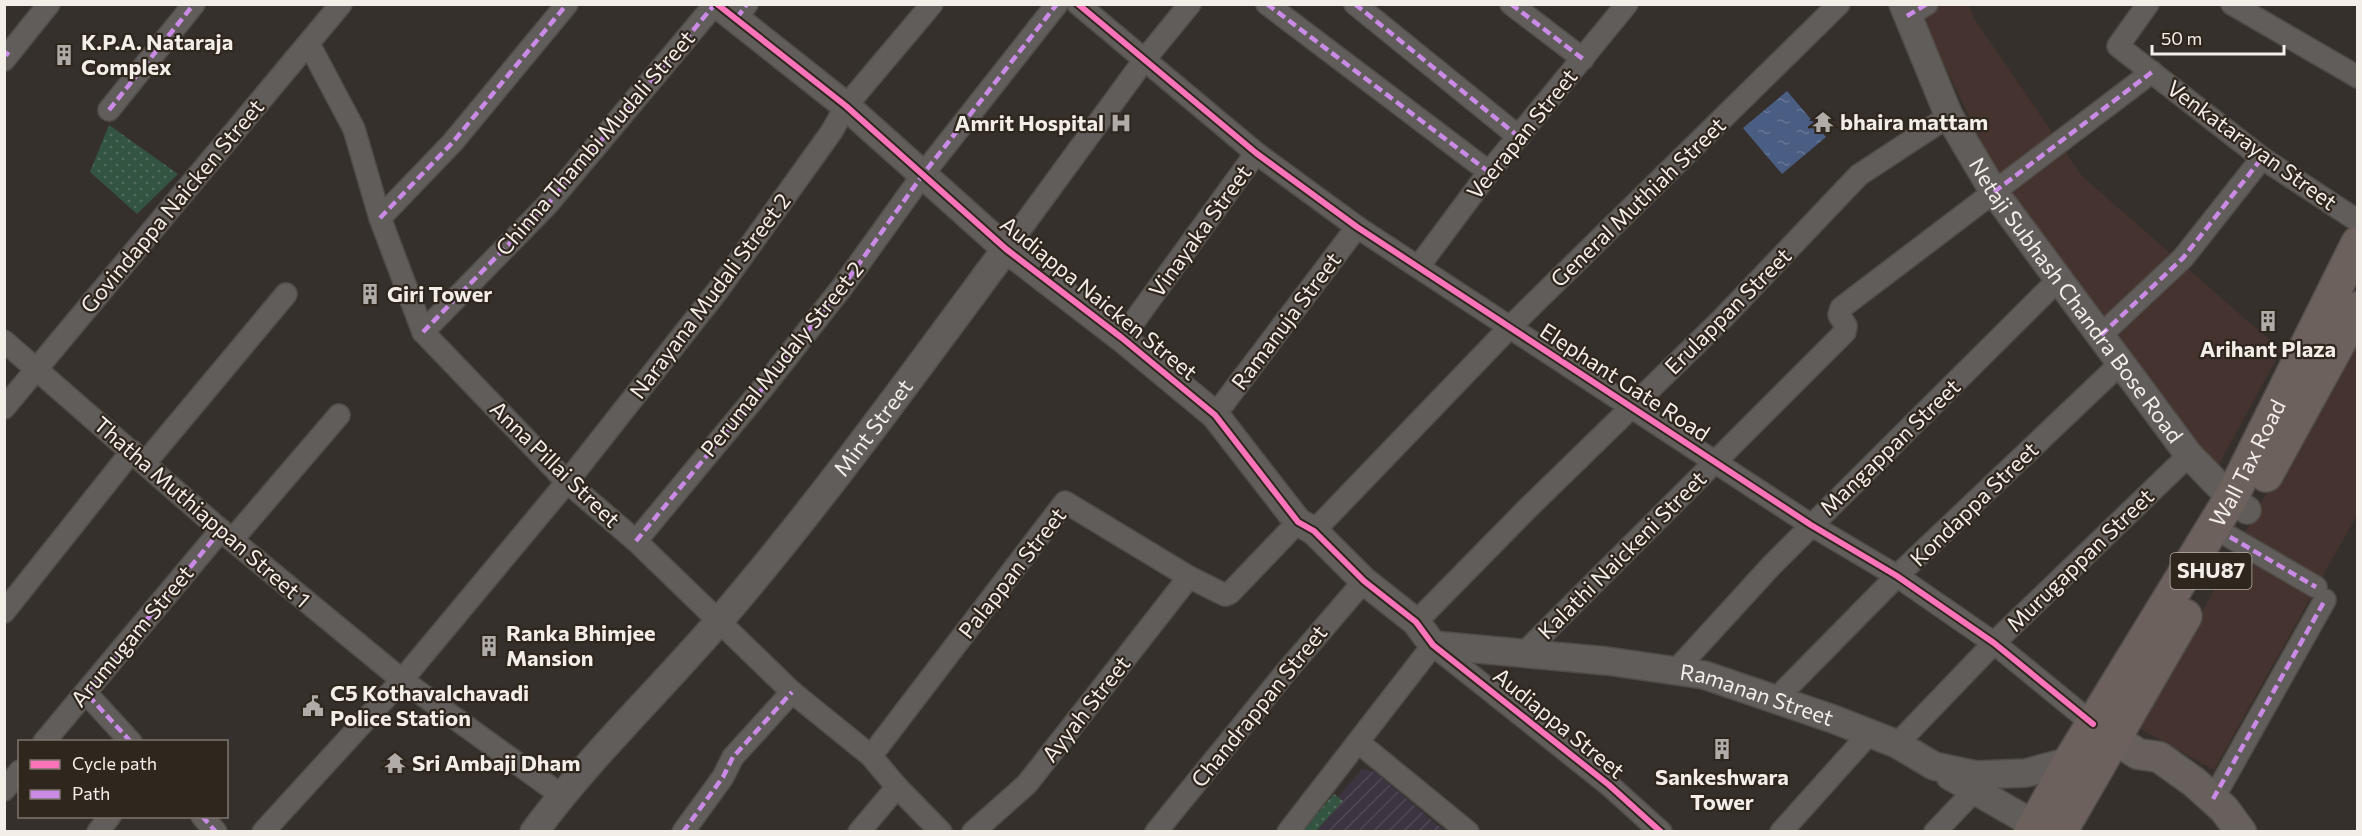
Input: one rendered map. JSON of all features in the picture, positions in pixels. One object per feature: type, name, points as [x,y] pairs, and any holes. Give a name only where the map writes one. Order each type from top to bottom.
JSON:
[{"type":"main road","name":"Wall Tax Road","points":[[2042,829],[2070,761],[2115,739],[2239,504],[2358,243]]},
{"type":"main road","name":"Wall Tax Road","points":[[2042,829],[2115,739],[2230,537],[2239,504],[2358,308]]},
{"type":"main road","points":[[2115,739],[2159,757],[2213,799],[2241,831]]},
{"type":"main road","points":[[2115,739],[2149,773],[2187,802],[2215,831]]},
{"type":"street","points":[[6,56],[49,4]]},
{"type":"street","points":[[110,110],[194,4]]},
{"type":"street","name":"Govindappa Naicken Street","points":[[4,408],[309,44],[322,14],[341,4]]},
{"type":"street","points":[[380,218],[453,142],[567,4]]},
{"type":"street","name":"Narayana Mudali Street 2","points":[[263,831],[402,680],[567,482],[719,289],[832,131],[846,106],[932,4]]},
{"type":"street","name":"Perumal Mudaly Street 2","points":[[636,541],[843,286],[924,173],[1057,4]]},
{"type":"street","name":"Elephant Gate Road","points":[[1078,4],[1256,153],[1357,227],[1811,525],[1897,576],[1994,643],[2115,739]]},
{"type":"street","name":"Mint Street","points":[[534,831],[561,795],[720,620],[863,441],[1145,59],[1190,4]]},
{"type":"street","points":[[1267,4],[1489,172]]},
{"type":"street","points":[[1355,4],[1519,137]]},
{"type":"street","points":[[1511,4],[1583,59]]},
{"type":"street","name":"Veerapan Street","points":[[1419,266],[1489,172],[1627,4]]},
{"type":"street","name":"General Muthiah Street","points":[[1306,526],[1839,4]]},
{"type":"street","name":"Venkatarayan Street","points":[[2148,4],[2118,46],[2262,158],[2358,221]]},
{"type":"street","points":[[2232,4],[2358,77]]},
{"type":"street","name":"Audiappa Naicken Street","points":[[729,8],[924,173],[1006,249],[1122,338],[1215,415],[1306,526],[1364,581],[1416,622],[1433,645]]},
{"type":"street","name":"Chinna Thambi Mudali Street","points":[[423,332],[547,206],[729,8]]},
{"type":"street","name":"Netaji Subhash Chandra Bose Road","points":[[1912,8],[1948,116],[1994,192],[2189,455],[2239,504]]},
{"type":"street","name":"Anna Pillai Street","points":[[309,44],[354,129],[380,218],[423,332],[567,482],[636,541],[792,692],[871,756],[897,787],[941,831]]},
{"type":"street","points":[[1994,192],[2151,72]]},
{"type":"street","name":"Erulappan Street","points":[[1416,622],[1723,318],[1859,175],[1948,116]]},
{"type":"street","name":"Vinayaka Street","points":[[1122,338],[1256,153]]},
{"type":"street","points":[[2101,335],[2182,258],[2262,158]]},
{"type":"street","name":"Kalathi Naickeni Street","points":[[1524,653],[1714,462],[1784,396],[1845,332],[1846,326],[1839,315],[1841,308],[1994,192]]},
{"type":"street","name":"Ramanuja Street","points":[[1215,415],[1357,227]]},
{"type":"street","name":"Mangappan Street","points":[[1676,670],[1811,525],[2058,280]]},
{"type":"street","points":[[4,612],[139,457],[286,294]]},
{"type":"street","name":"Thatha Muthiappan Street 1","points":[[4,341],[226,535],[402,680],[561,795]]},
{"type":"street","name":"Kondappa Street","points":[[1778,698],[1897,576],[2121,363]]},
{"type":"street","name":"Arumugam Street","points":[[45,740],[226,535],[339,415]]},
{"type":"street","name":"Murugappan Street","points":[[1897,744],[1994,643],[2189,455]]},
{"type":"street","name":"Palappan Street","points":[[871,756],[1065,502],[1189,577],[1225,595],[1306,526]]},
{"type":"street","points":[[2213,799],[2321,593],[2230,537]]},
{"type":"street","name":"Ayyah Street","points":[[973,831],[1027,784],[1189,577]]},
{"type":"street","name":"Chandrappan Street","points":[[1156,831],[1285,673],[1364,581]]},
{"type":"street","points":[[1288,831],[1433,645]]},
{"type":"street","name":"Ramanan Street","points":[[1433,645],[1524,653],[1704,675],[1778,698],[1897,744],[1934,766],[1976,775],[2000,776],[2070,761]]},
{"type":"street","name":"Audiappa Street","points":[[1433,645],[1609,785],[1661,831]]},
{"type":"street","points":[[683,831],[717,787],[738,751],[792,692]]},
{"type":"street","points":[[86,693],[130,740]]},
{"type":"street","points":[[1781,831],[1869,734]]},
{"type":"street","points":[[1358,742],[1468,831]]},
{"type":"street","points":[[1934,766],[2042,829]]},
{"type":"street","points":[[4,790],[18,773]]},
{"type":"street","points":[[859,831],[897,787]]},
{"type":"street","points":[[1935,831],[1974,791]]},
{"type":"street","points":[[98,831],[108,818]]},
{"type":"street","points":[[204,818],[216,831]]},
{"type":"shaded area","points":[[1916,5],[1969,5],[1973,17],[2082,176],[2281,350],[2217,468],[1998,177]]},
{"type":"shaded area","points":[[2357,326],[2357,515],[2214,770],[2139,728]]},
{"type":"shaded area","points":[[1362,769],[1375,772],[1445,831],[1316,832],[1342,802],[1338,797]]},
{"type":"green space","points":[[109,125],[178,174],[137,214],[90,172]]},
{"type":"green space","points":[[1334,794],[1343,801],[1316,831],[1302,831]]},
{"type":"water","points":[[1787,91],[1826,137],[1782,174],[1743,128]]},
{"type":"marked path","points":[[109,110],[194,4]]},
{"type":"marked path","points":[[380,218],[453,142],[567,4]]},
{"type":"marked path","points":[[423,332],[547,205],[715,4]]},
{"type":"marked path","points":[[737,18],[747,4]]},
{"type":"marked path","points":[[636,541],[762,389],[843,286],[924,173],[1057,4]]},
{"type":"marked path","points":[[1267,4],[1489,172]]},
{"type":"marked path","points":[[1355,4],[1519,137]]},
{"type":"marked path","points":[[1511,4],[1583,59]]},
{"type":"marked path","points":[[1907,16],[1927,4]]},
{"type":"marked path","points":[[4,52],[9,55]]},
{"type":"marked path","points":[[1994,192],[2152,72]]},
{"type":"marked path","points":[[2101,335],[2183,258],[2262,158]]},
{"type":"marked path","points":[[129,740],[86,693],[221,530]]},
{"type":"marked path","points":[[2230,537],[2316,587]]},
{"type":"marked path","points":[[2213,799],[2325,600]]},
{"type":"marked path","points":[[683,832],[723,777],[733,757],[792,692]]},
{"type":"marked path","points":[[204,818],[216,832]]},
{"type":"cycle path","points":[[717,4],[846,106],[1006,249],[1122,338],[1215,415],[1298,522],[1314,531],[1364,581],[1416,622],[1433,645],[1609,785],[1661,832]]},
{"type":"cycle path","points":[[1078,4],[1256,153],[1357,227],[1811,525],[1897,576],[1994,643],[2093,724]]},
{"type":"place","name":"K.P.A. Nataraja Complex","points":[[64,55]]},
{"type":"place","name":"bhaira mattam","points":[[1823,122]]},
{"type":"place","name":"Amrit Hospital","points":[[1121,123]]},
{"type":"place","name":"Giri Tower","points":[[370,294]]},
{"type":"place","name":"Arihant Plaza","points":[[2268,321]]},
{"type":"place","name":"Ranka Bhimjee Mansion","points":[[489,646]]},
{"type":"place","name":"C5 Kothavalchavadi Police Station","points":[[313,706]]},
{"type":"place","name":"Sankeshwara Tower","points":[[1722,749]]},
{"type":"place","name":"Sri Ambaji Dham","points":[[395,763]]}]
